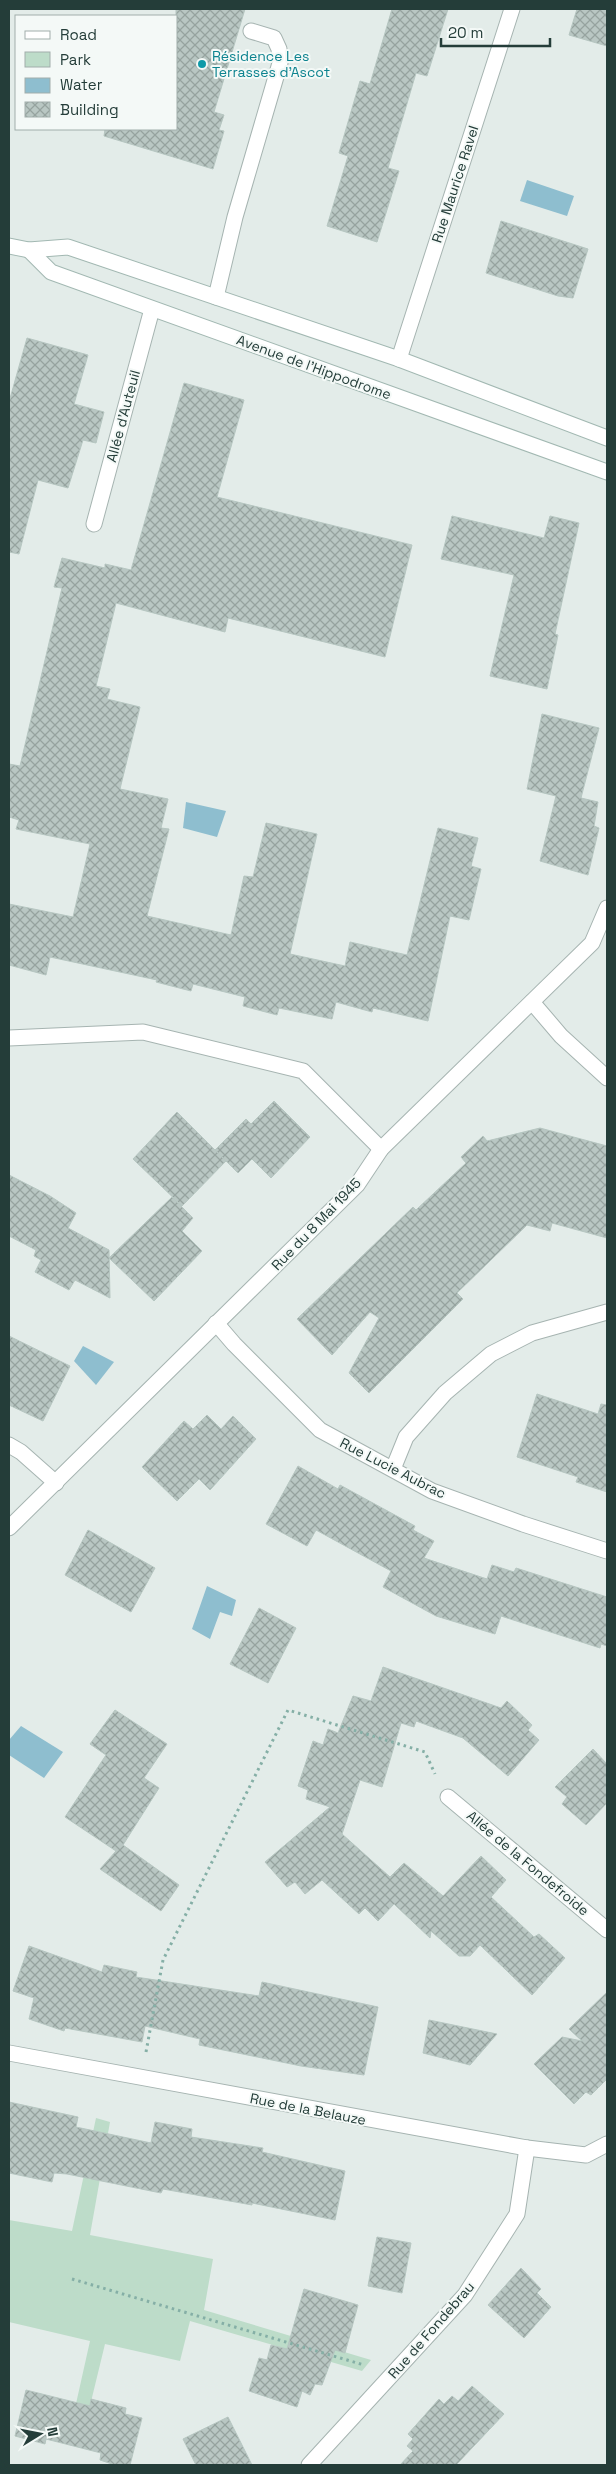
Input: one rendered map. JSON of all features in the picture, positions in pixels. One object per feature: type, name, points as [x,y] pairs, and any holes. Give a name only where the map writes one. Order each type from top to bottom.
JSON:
[{"type":"street","name":"Rue Maurice Ravel","points":[[399,359],[512,9]]},
{"type":"street","points":[[216,297],[235,217],[280,63],[279,49],[274,38],[251,31]]},
{"type":"street","points":[[9,246],[29,250],[68,247],[399,359],[607,438]]},
{"type":"street","name":"Avenue de l'Hippodrome","points":[[29,250],[51,272],[607,472]]},
{"type":"street","name":"Allée d'Auteuil","points":[[94,524],[152,309]]},
{"type":"street","name":"Rue du 8 Mai 1945","points":[[9,1528],[357,1185],[381,1149],[592,942],[607,908]]},
{"type":"street","points":[[532,1002],[561,1036],[607,1078]]},
{"type":"street","points":[[9,1038],[143,1032],[303,1071],[381,1149]]},
{"type":"street","points":[[393,1469],[406,1437],[445,1393],[491,1354],[532,1334],[607,1312]]},
{"type":"street","name":"Rue Lucie Aubrac","points":[[216,1323],[234,1344],[320,1430],[432,1491],[523,1524],[607,1551]]},
{"type":"street","points":[[9,1446],[21,1452],[56,1483]]},
{"type":"street","name":"Allée de la Fondefroide","points":[[448,1797],[607,1930]]},
{"type":"street","name":"Rue de la Belauze","points":[[9,2053],[527,2148],[586,2155],[607,2144]]},
{"type":"street","name":"Rue de Fondebrau","points":[[310,2465],[465,2295],[517,2214],[527,2148]]},
{"type":"path","points":[[142,2078],[163,1960],[288,1710],[425,1752],[448,1797]]},
{"type":"path","points":[[72,2279],[367,2366]]},
{"type":"green space","points":[[96,2118],[110,2122],[90,2235],[213,2259],[204,2310],[371,2360],[362,2371],[190,2321],[180,2361],[105,2344],[80,2447],[67,2444],[90,2341],[9,2322],[9,2220],[72,2231]]},
{"type":"water","points":[[527,180],[574,196],[567,216],[520,201]]},
{"type":"water","points":[[186,802],[226,811],[217,837],[183,828]]},
{"type":"water","points":[[83,1346],[114,1362],[96,1385],[74,1361]]},
{"type":"water","points":[[207,1586],[236,1600],[232,1616],[220,1612],[210,1639],[192,1629]]},
{"type":"water","points":[[21,1726],[63,1752],[44,1778],[9,1755],[9,1740]]},
{"type":"building","name":"Résidence Les Terrasses d'Ascot","points":[[176,9],[245,9],[214,112],[224,115],[219,130],[224,131],[213,169],[104,136],[105,130],[178,130],[178,15],[176,15]]},
{"type":"building","points":[[392,9],[448,9],[427,76],[416,73],[388,168],[399,171],[377,242],[327,226],[348,156],[339,153],[360,81],[370,84]]},
{"type":"building","points":[[577,9],[607,9],[607,46],[569,35]]},
{"type":"building","points":[[501,221],[588,249],[573,298],[558,296],[486,273]]},
{"type":"building","points":[[27,338],[88,355],[74,404],[104,412],[96,443],[83,440],[68,488],[38,480],[19,554],[9,552],[9,402]]},
{"type":"building","points":[[184,383],[244,400],[217,497],[412,545],[385,657],[228,618],[225,632],[116,603],[96,686],[110,689],[107,699],[140,707],[120,789],[168,799],[161,828],[169,829],[147,916],[231,935],[244,876],[253,877],[266,823],[317,834],[290,954],[345,966],[350,942],[407,955],[438,828],[478,838],[471,866],[481,869],[469,920],[450,916],[428,1021],[373,1008],[372,1012],[336,1002],[332,1019],[279,1008],[277,1015],[243,1006],[245,997],[193,984],[191,991],[156,982],[157,980],[50,957],[46,975],[9,965],[9,904],[73,917],[90,844],[16,829],[19,820],[9,817],[9,764],[20,766],[62,588],[54,587],[62,558],[105,568],[105,564],[131,570]]},
{"type":"building","points":[[452,516],[544,538],[550,516],[579,523],[555,634],[558,635],[547,689],[490,676],[514,575],[441,559]]},
{"type":"building","points":[[542,714],[599,728],[581,798],[598,802],[594,826],[599,828],[588,875],[540,861],[556,796],[527,789]]},
{"type":"building","points":[[274,1101],[310,1137],[271,1178],[252,1159],[238,1173],[215,1150],[246,1119],[251,1124]]},
{"type":"building","points":[[177,1112],[226,1161],[182,1206],[133,1159]]},
{"type":"building","points":[[540,1128],[607,1146],[607,1238],[552,1223],[550,1231],[527,1225],[457,1293],[463,1299],[369,1393],[349,1373],[379,1318],[370,1312],[332,1355],[297,1319],[413,1207],[416,1210],[466,1163],[461,1157],[483,1136],[487,1141]]},
{"type":"building","points":[[9,1175],[50,1196],[76,1213],[68,1228],[109,1250],[110,1298],[75,1280],[69,1290],[35,1272],[41,1260],[34,1256],[36,1250],[9,1236]]},
{"type":"building","points":[[172,1197],[193,1218],[182,1231],[202,1251],[154,1301],[109,1258]]},
{"type":"building","points":[[9,1336],[70,1366],[43,1421],[9,1405]]},
{"type":"building","points":[[537,1394],[598,1414],[601,1404],[607,1405],[607,1492],[576,1482],[578,1477],[517,1457]]},
{"type":"building","points":[[207,1415],[221,1429],[233,1416],[256,1439],[210,1490],[199,1479],[177,1501],[142,1467],[184,1421],[193,1429]]},
{"type":"building","points":[[298,1466],[338,1489],[340,1485],[415,1526],[413,1530],[434,1541],[424,1558],[487,1579],[492,1565],[514,1572],[516,1568],[607,1597],[607,1646],[601,1644],[600,1648],[501,1616],[495,1634],[436,1616],[383,1587],[391,1571],[316,1530],[307,1546],[266,1524]]},
{"type":"building","points":[[88,1530],[155,1568],[131,1612],[65,1575]]},
{"type":"building","points":[[259,1608],[296,1628],[268,1683],[230,1664]]},
{"type":"building","points":[[383,1667],[501,1708],[507,1701],[532,1725],[528,1730],[539,1740],[508,1776],[463,1738],[416,1721],[414,1727],[401,1723],[382,1787],[360,1780],[342,1834],[390,1877],[404,1863],[443,1896],[481,1856],[506,1880],[491,1897],[534,1937],[539,1934],[565,1958],[532,1995],[480,1945],[470,1956],[459,1956],[431,1931],[430,1938],[394,1904],[378,1921],[365,1908],[359,1914],[322,1880],[305,1894],[295,1882],[287,1887],[265,1862],[330,1807],[306,1799],[308,1790],[298,1786],[313,1741],[323,1745],[328,1729],[338,1733],[353,1696],[371,1701]]},
{"type":"building","points":[[115,1710],[167,1744],[144,1778],[159,1788],[123,1845],[179,1885],[161,1911],[100,1869],[116,1851],[65,1817],[106,1755],[90,1744]]},
{"type":"building","points":[[593,1749],[607,1764],[607,1803],[586,1825],[562,1804],[567,1797],[555,1787]]},
{"type":"building","points":[[29,1946],[102,1972],[104,1965],[137,1972],[136,1977],[259,1996],[262,1982],[378,2007],[364,2075],[301,2066],[199,2045],[200,2039],[145,2026],[142,2042],[65,2028],[64,2031],[29,2019],[34,1998],[13,1991]]},
{"type":"building","points":[[607,1992],[607,2079],[591,2095],[586,2092],[574,2104],[534,2064],[562,2037],[582,2041],[569,2029]]},
{"type":"building","points":[[429,2020],[497,2034],[470,2065],[423,2053]]},
{"type":"building","points":[[9,2102],[78,2117],[76,2127],[151,2143],[155,2122],[192,2129],[191,2137],[263,2148],[262,2152],[345,2171],[335,2220],[252,2203],[252,2205],[163,2189],[161,2193],[67,2174],[54,2173],[52,2182],[9,2173]]},
{"type":"building","points":[[377,2237],[411,2243],[402,2293],[368,2286]]},
{"type":"building","points":[[521,2268],[541,2289],[537,2293],[551,2307],[524,2338],[488,2305]]},
{"type":"building","points":[[304,2289],[358,2305],[345,2353],[335,2350],[322,2385],[315,2384],[310,2395],[302,2391],[297,2407],[249,2391],[259,2358],[267,2360],[271,2345],[287,2349]]},
{"type":"building","points":[[472,2386],[504,2414],[456,2465],[400,2465],[413,2451],[407,2446],[413,2439],[408,2434],[439,2399],[444,2404],[452,2396],[458,2401]]},
{"type":"building","points":[[26,2390],[90,2406],[91,2399],[126,2408],[125,2414],[142,2418],[130,2465],[115,2465],[100,2460],[101,2453],[46,2439],[45,2444],[15,2436]]},
{"type":"building","points":[[228,2417],[252,2465],[196,2465],[183,2439]]},
{"type":"place","name":"Résidence Les Terrasses d'Ascot","points":[[202,64]]}]
